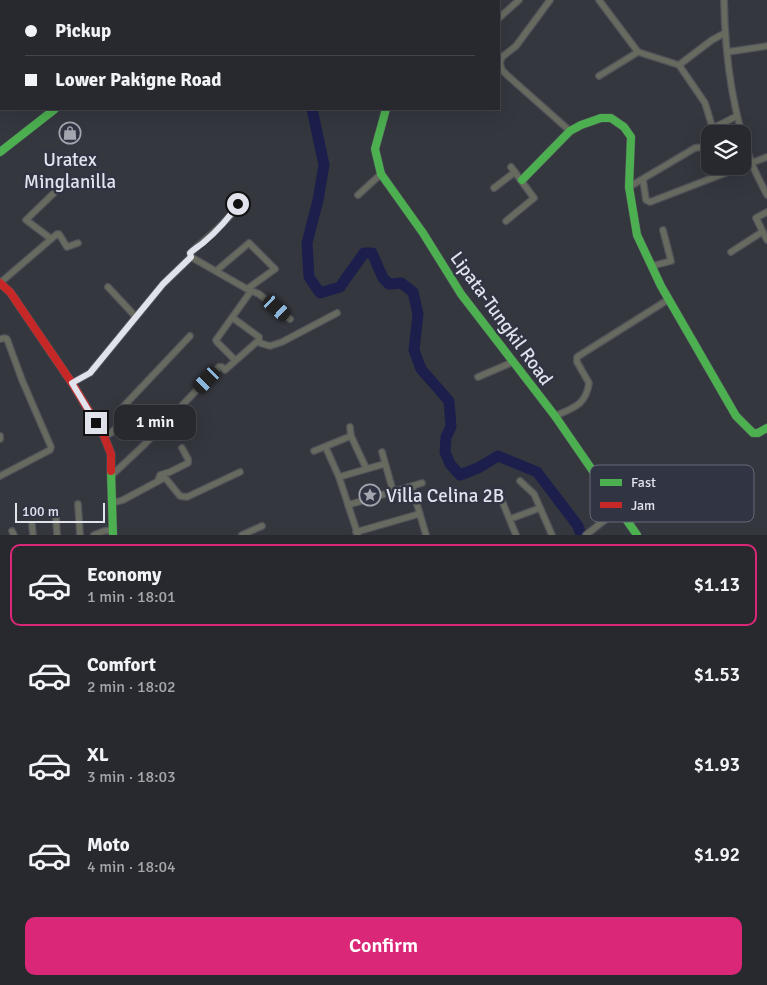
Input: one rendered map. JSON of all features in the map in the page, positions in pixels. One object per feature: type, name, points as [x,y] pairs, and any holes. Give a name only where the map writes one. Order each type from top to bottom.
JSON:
[{"type":"main road","points":[[0,152],[54,110]]},
{"type":"main road","name":"Lipata-Tungkil Road","points":[[386,110],[376,148],[381,174],[423,233],[461,294],[555,416],[590,466]]},
{"type":"main road","points":[[522,180],[570,131],[601,118],[611,118],[624,127],[630,137],[629,188],[634,220],[638,235],[652,266],[668,299],[736,416],[753,433],[758,433],[767,428]]},
{"type":"main road","points":[[0,283],[10,292],[72,383],[104,436],[111,454],[113,532]]},
{"type":"main road","name":"Lipata-Tungkil Road","points":[[629,522],[637,535]]},
{"type":"street","points":[[500,17],[520,0]]},
{"type":"street","points":[[550,0],[516,46],[502,57],[500,64],[502,70],[508,76],[570,131]]},
{"type":"street","points":[[599,0],[638,52],[679,65],[705,103],[712,126],[715,127],[737,116]]},
{"type":"street","points":[[724,0],[727,52],[737,116],[752,163],[767,195]]},
{"type":"street","points":[[679,65],[712,40],[725,33]]},
{"type":"street","points":[[727,52],[767,46]]},
{"type":"street","points":[[599,76],[638,52]]},
{"type":"street","points":[[629,188],[695,148],[701,147]]},
{"type":"street","points":[[752,163],[767,158]]},
{"type":"street","points":[[494,188],[513,169],[534,198],[506,222]]},
{"type":"street","points":[[358,196],[381,174]]},
{"type":"street","points":[[643,180],[646,200],[650,202],[718,175]]},
{"type":"street","points":[[50,238],[26,220],[57,190]]},
{"type":"street","points":[[72,383],[90,373],[163,284],[191,257],[190,253],[232,214],[238,204]]},
{"type":"street","points":[[767,212],[756,218],[767,240]]},
{"type":"street","points":[[652,266],[671,261],[663,230]]},
{"type":"street","points":[[731,252],[762,232]]},
{"type":"street","points":[[0,283],[58,233],[67,246],[78,243]]},
{"type":"street","points":[[216,271],[249,243],[275,269],[249,290],[216,342],[235,360]]},
{"type":"street","points":[[191,257],[259,294],[290,319]]},
{"type":"street","points":[[108,287],[136,317]]},
{"type":"street","points":[[555,416],[576,407],[586,396],[589,383],[577,362],[577,357],[666,301]]},
{"type":"street","points":[[257,342],[270,346],[282,342],[337,313]]},
{"type":"street","points":[[112,475],[144,445],[219,367],[225,370],[259,340],[259,337],[233,318]]},
{"type":"street","points":[[104,436],[111,433],[118,426],[121,409],[190,336]]},
{"type":"street","points":[[0,339],[7,339],[22,380],[51,447],[50,450],[0,476]]},
{"type":"street","points":[[478,377],[513,362]]},
{"type":"street","points":[[350,426],[351,436],[366,468]]},
{"type":"street","points":[[314,452],[351,436]]},
{"type":"street","points":[[158,481],[160,475],[188,463],[182,448]]},
{"type":"street","points":[[326,448],[339,477],[357,534],[420,514]]},
{"type":"street","points":[[382,452],[393,491]]},
{"type":"street","points":[[339,477],[384,464]]},
{"type":"street","points":[[112,503],[123,500],[158,481],[166,479],[180,496],[187,497],[240,472]]},
{"type":"street","points":[[520,481],[534,494],[552,535]]},
{"type":"street","points":[[348,505],[422,483]]},
{"type":"street","points":[[412,487],[426,535]]},
{"type":"street","points":[[500,496],[516,535]]},
{"type":"street","points":[[78,504],[80,535]]},
{"type":"street","points":[[510,520],[540,508]]},
{"type":"street","points":[[56,518],[57,535]]},
{"type":"street","points":[[586,535],[602,522]]},
{"type":"street","points":[[32,525],[33,535]]},
{"type":"street","points":[[242,535],[262,526]]},
{"type":"street","points":[[94,535],[104,531],[113,532]]},
{"type":"waterway","points":[[312,110],[324,165],[318,200],[307,243],[309,277],[320,293],[340,287],[364,253],[372,253],[383,278],[389,284],[401,283],[413,292],[418,314],[414,350],[421,369],[449,401],[451,427],[446,437],[445,452],[450,464],[460,475],[478,468],[498,456],[537,472],[578,526],[581,535]]},
{"type":"traffic: fast","points":[[0,152],[54,110]]},
{"type":"traffic: fast","points":[[386,110],[375,149],[381,174],[423,233],[461,294],[555,416],[590,467]]},
{"type":"traffic: fast","points":[[522,180],[570,131],[581,125],[601,118],[611,118],[624,127],[631,137],[629,187],[637,235],[661,286],[736,416],[753,433],[758,433],[767,428]]},
{"type":"traffic: fast","points":[[111,471],[113,535]]},
{"type":"traffic: fast","points":[[628,522],[637,535]]},
{"type":"traffic: jam","points":[[0,283],[10,292],[72,383],[104,436],[111,454],[111,471]]},
{"type":"place","name":"Uratex Minglanilla","points":[[70,133]]},
{"type":"place","name":"Villa Celina 2B","points":[[370,495]]},
{"type":"route","points":[[96,423],[72,383],[90,373],[163,284],[191,257],[190,253],[232,214],[238,204]]}]
